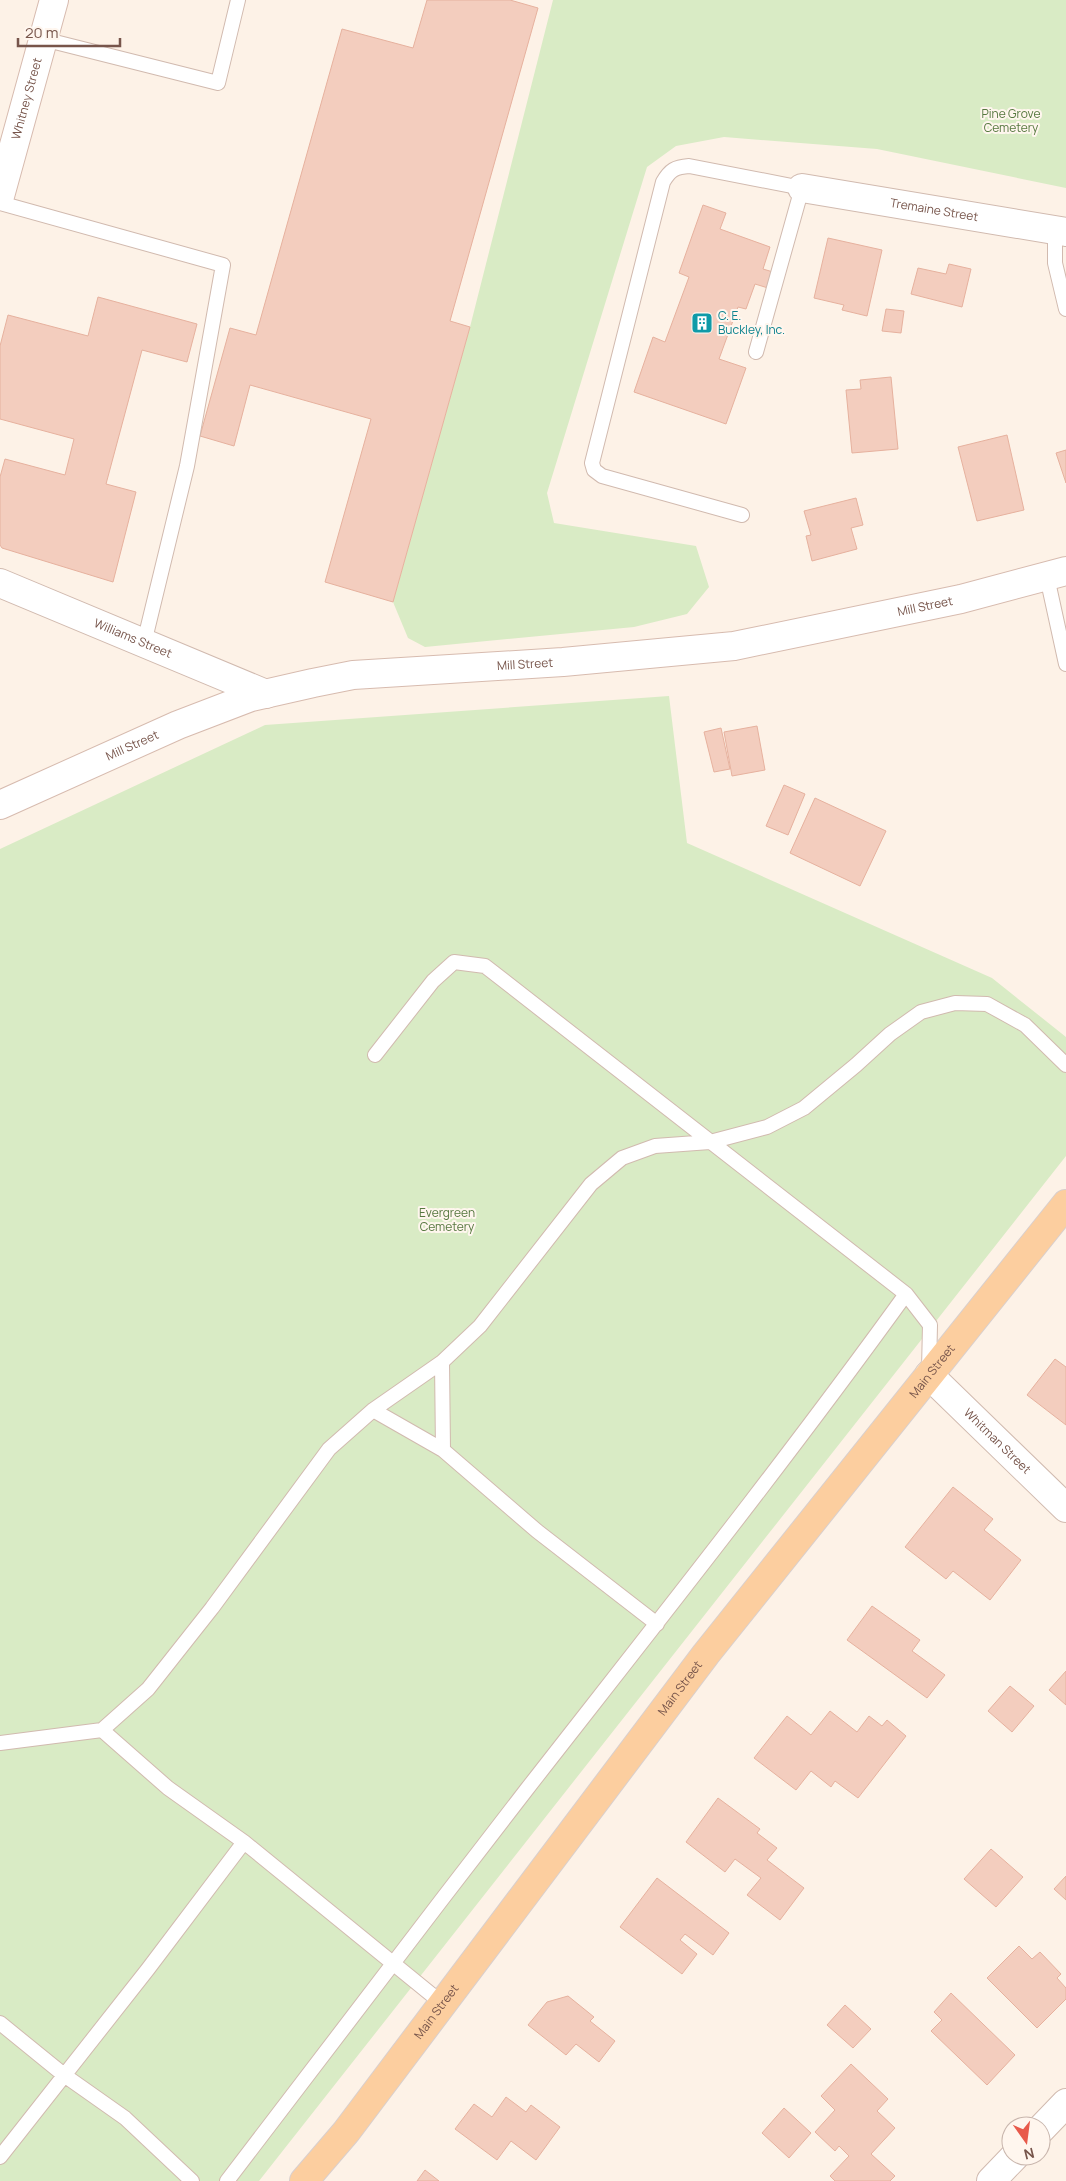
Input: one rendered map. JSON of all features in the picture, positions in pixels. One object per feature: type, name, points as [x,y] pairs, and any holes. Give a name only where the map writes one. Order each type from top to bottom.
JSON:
[{"type":"main road","name":"Whitney Street","points":[[0,196],[4,167],[54,0]]},
{"type":"main road","name":"Tremaine Street","points":[[802,188],[1060,231]]},
{"type":"main road","name":"Mill Street","points":[[0,805],[156,734],[252,697],[353,676],[563,662],[734,646],[961,599],[1056,574]]},
{"type":"main road","name":"Williams Street","points":[[0,584],[266,694]]},
{"type":"main road","name":"Main Street","points":[[304,2181],[346,2132],[706,1654],[1066,1204]]},
{"type":"main road","name":"Whitman Street","points":[[929,1375],[1066,1508]]},
{"type":"main road","points":[[1051,2119],[1066,2103]]},
{"type":"main road","points":[[991,2181],[1005,2166]]},
{"type":"lane","points":[[43,39],[218,84],[238,0]]},
{"type":"lane","points":[[742,515],[602,476],[594,470],[592,463],[663,182],[677,166],[689,166],[802,188],[756,352]]},
{"type":"lane","points":[[0,203],[223,265],[187,466],[144,643]]},
{"type":"lane","points":[[1060,231],[1055,263],[1066,305]]},
{"type":"lane","points":[[1056,574],[1066,664]]},
{"type":"lane","points":[[375,1055],[433,981],[454,962],[484,966],[906,1294],[930,1325],[929,1375]]},
{"type":"lane","points":[[0,1743],[102,1730],[148,1689],[212,1608],[329,1449],[373,1410],[442,1362],[480,1326],[591,1184],[622,1158],[656,1146],[710,1142],[767,1127],[804,1108],[890,1034],[921,1012],[955,1002],[987,1004],[1025,1025],[1066,1065]]},
{"type":"lane","points":[[226,2181],[835,1393],[906,1294]]},
{"type":"lane","points":[[442,1362],[443,1450]]},
{"type":"lane","points":[[373,1410],[443,1450],[537,1531],[657,1624]]},
{"type":"lane","points":[[102,1730],[168,1788],[244,1842],[443,2004]]},
{"type":"lane","points":[[0,2158],[148,1969],[244,1842]]},
{"type":"lane","points":[[0,2024],[124,2118],[192,2181]]},
{"type":"green space","name":"Pine Grove Cemetery","points":[[553,0],[1066,0],[1066,188],[877,149],[724,137],[676,146],[647,167],[547,493],[554,523],[696,546],[709,587],[687,614],[634,627],[425,647],[408,638],[393,602],[470,327]]},
{"type":"green space","name":"Evergreen Cemetery","points":[[669,696],[687,843],[992,978],[1066,1037],[1066,1156],[259,2181],[0,2181],[0,849],[265,725]]},
{"type":"building","points":[[427,0],[510,0],[538,8],[450,321],[470,327],[393,602],[325,582],[371,419],[250,385],[234,446],[200,436],[230,328],[256,335],[342,29],[413,48]]},
{"type":"building","name":"C. E. Buckley, Inc.","points":[[703,205],[726,213],[720,229],[770,247],[763,269],[773,272],[768,288],[755,284],[746,309],[738,307],[719,359],[746,368],[726,424],[634,392],[653,337],[665,342],[689,277],[679,273]]},
{"type":"building","points":[[828,238],[882,250],[867,316],[842,310],[844,305],[814,298]]},
{"type":"building","points":[[949,264],[971,269],[962,307],[911,294],[918,268],[946,274]]},
{"type":"building","points":[[98,297],[197,324],[187,362],[142,350],[106,484],[136,492],[113,582],[2,548],[0,545],[0,477],[5,459],[65,475],[74,439],[0,419],[0,346],[8,315],[88,336]]},
{"type":"building","points":[[886,309],[904,311],[901,333],[882,331]]},
{"type":"building","points":[[891,377],[898,449],[852,453],[846,390],[861,389],[860,380]]},
{"type":"building","points":[[1007,435],[1024,510],[977,521],[958,447]]},
{"type":"building","points":[[1066,450],[1066,483],[1056,453]]},
{"type":"building","points":[[856,498],[863,525],[851,528],[857,549],[812,561],[806,536],[811,535],[804,511]]},
{"type":"building","points":[[757,726],[765,770],[732,776],[724,732]]},
{"type":"building","points":[[721,728],[730,769],[714,772],[704,732]]},
{"type":"building","points":[[784,785],[805,794],[788,835],[766,826]]},
{"type":"building","points":[[815,798],[886,831],[860,886],[790,853]]},
{"type":"building","points":[[1055,1359],[1066,1367],[1066,1425],[1027,1395]]},
{"type":"building","points":[[953,1487],[993,1519],[984,1530],[1021,1560],[990,1600],[953,1571],[946,1579],[905,1547]]},
{"type":"building","points":[[872,1606],[920,1640],[912,1651],[945,1675],[927,1698],[847,1640]]},
{"type":"building","points":[[1066,1671],[1066,1705],[1049,1690]]},
{"type":"building","points":[[1010,1686],[1034,1706],[1012,1732],[988,1711]]},
{"type":"building","points":[[830,1711],[857,1732],[869,1716],[882,1726],[887,1720],[906,1736],[858,1798],[835,1781],[831,1787],[811,1771],[796,1790],[754,1758],[787,1716],[811,1735]]},
{"type":"building","points":[[718,1798],[760,1829],[757,1833],[777,1848],[767,1860],[804,1888],[780,1920],[747,1895],[761,1878],[735,1859],[725,1872],[686,1842]]},
{"type":"building","points":[[991,1849],[1023,1877],[996,1907],[964,1879]]},
{"type":"building","points":[[1066,1876],[1066,1900],[1054,1889]]},
{"type":"building","points":[[657,1878],[729,1933],[713,1955],[685,1934],[680,1940],[697,1954],[682,1974],[620,1927]]},
{"type":"building","points":[[1019,1946],[1032,1959],[1040,1952],[1061,1974],[1057,1978],[1066,1988],[1066,1999],[1037,2028],[987,1978]]},
{"type":"building","points":[[951,1993],[1015,2055],[987,2085],[931,2031],[942,2020],[934,2012]]},
{"type":"building","points":[[568,1996],[594,2017],[590,2021],[615,2041],[599,2062],[576,2044],[566,2055],[528,2025],[547,2002]]},
{"type":"building","points":[[845,2005],[871,2029],[853,2048],[827,2025]]},
{"type":"building","points":[[851,2064],[888,2099],[877,2111],[895,2128],[871,2154],[895,2176],[890,2181],[835,2181],[830,2176],[849,2156],[839,2146],[835,2151],[815,2132],[835,2110],[821,2096]]},
{"type":"building","points":[[506,2097],[526,2112],[531,2105],[560,2127],[536,2160],[511,2141],[497,2160],[455,2129],[474,2104],[492,2117]]},
{"type":"building","points":[[784,2108],[811,2133],[789,2158],[762,2133]]},
{"type":"building","points":[[425,2170],[439,2181],[417,2181]]},
{"type":"place","name":"C. E. Buckley, Inc.","points":[[702,323]]}]
